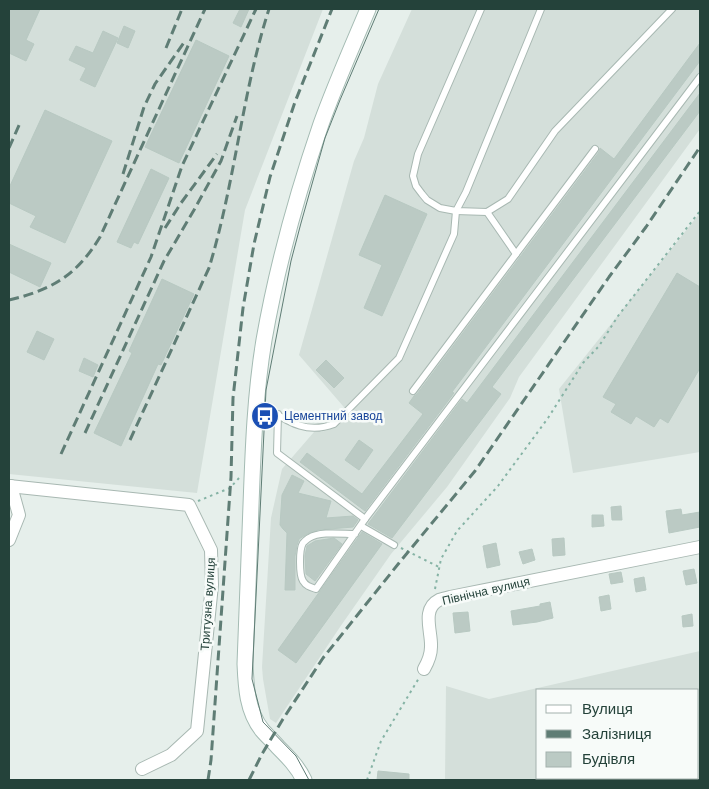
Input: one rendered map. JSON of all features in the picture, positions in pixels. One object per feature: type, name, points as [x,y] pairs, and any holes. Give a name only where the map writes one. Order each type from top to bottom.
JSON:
[{"type":"main road","points":[[304,780],[294,763],[262,729],[254,717],[248,702],[245,664],[256,402],[274,287],[287,235],[322,123],[368,9]]},
{"type":"street","points":[[9,540],[19,515],[10,486],[189,505]]},
{"type":"street","name":"Тритузна вулиця","points":[[142,769],[171,755],[197,731],[212,584],[211,550],[189,505]]},
{"type":"street","name":"Північна вулиця","points":[[424,669],[430,656],[431,645],[428,615],[431,606],[438,600],[700,547]]},
{"type":"lane","points":[[481,9],[418,154],[413,176],[416,186],[426,200],[440,208],[456,211],[487,212],[508,198],[555,131],[672,9]]},
{"type":"lane","points":[[256,402],[298,426],[317,429],[334,424],[399,358],[454,234],[456,211],[541,9]]},
{"type":"lane","points":[[355,534],[319,534],[310,537],[303,543],[300,574],[302,581],[316,589],[361,526],[365,519],[700,77]]},
{"type":"lane","points":[[413,391],[595,149]]},
{"type":"lane","points":[[487,212],[516,254]]},
{"type":"lane","points":[[278,414],[277,453],[365,519]]},
{"type":"lane","points":[[361,526],[394,545]]},
{"type":"path","points":[[431,606],[441,559],[457,531],[498,486],[548,418],[583,363],[599,346],[618,316],[700,211]]},
{"type":"path","points":[[189,505],[230,488],[252,464]]},
{"type":"path","points":[[394,545],[439,568]]},
{"type":"path","points":[[368,780],[381,741],[424,669]]},
{"type":"shaded area","points":[[9,9],[323,9],[245,210],[197,493],[9,474]]},
{"type":"shaded area","points":[[412,9],[700,9],[700,129],[519,377],[510,398],[447,487],[391,554],[276,723],[270,719],[262,667],[271,518],[282,469],[314,432],[334,428],[349,413],[299,355],[354,161],[364,138],[378,84]]},
{"type":"shaded area","points":[[700,213],[700,452],[573,473],[559,389]]},
{"type":"shaded area","points":[[700,651],[700,780],[445,780],[446,686],[489,699]]},
{"type":"building","points":[[9,9],[40,9],[26,40],[34,44],[26,61],[9,53]]},
{"type":"building","points":[[240,9],[249,9],[241,27],[233,23]]},
{"type":"building","points":[[124,26],[135,31],[128,48],[117,43]]},
{"type":"building","points":[[103,31],[118,38],[95,87],[80,80],[86,68],[69,60],[76,46],[93,53]]},
{"type":"building","points":[[196,40],[229,56],[179,163],[145,147]]},
{"type":"building","points":[[700,43],[700,61],[365,511],[300,462],[307,453],[362,494],[423,414],[409,403],[414,396],[599,152],[600,148],[614,159]]},
{"type":"building","points":[[700,93],[700,111],[492,387],[501,394],[392,538],[368,524],[462,399],[467,403]]},
{"type":"building","points":[[45,110],[112,141],[65,243],[30,227],[36,216],[9,203],[9,188]]},
{"type":"building","points":[[151,169],[169,178],[138,244],[134,242],[131,248],[117,242]]},
{"type":"building","points":[[385,195],[427,214],[382,316],[364,308],[382,265],[359,255]]},
{"type":"building","points":[[9,244],[51,263],[40,287],[9,272]]},
{"type":"building","points":[[677,273],[700,287],[700,368],[668,423],[660,418],[654,427],[636,416],[631,424],[611,412],[616,404],[603,397]]},
{"type":"building","points":[[162,279],[194,294],[161,365],[158,364],[121,446],[94,433],[132,353],[129,351]]},
{"type":"building","points":[[37,331],[54,339],[44,360],[27,352]]},
{"type":"building","points":[[84,358],[98,365],[93,377],[79,371]]},
{"type":"building","points":[[326,360],[344,378],[334,388],[316,370]]},
{"type":"building","points":[[359,440],[373,450],[359,470],[345,460]]},
{"type":"building","points":[[292,475],[304,481],[298,493],[331,501],[326,518],[353,516],[358,520],[353,527],[318,530],[299,539],[295,556],[295,590],[285,590],[287,533],[280,525],[282,495]]},
{"type":"building","points":[[621,506],[622,520],[612,520],[611,507]]},
{"type":"building","points":[[681,509],[682,515],[700,512],[700,527],[669,533],[666,511]]},
{"type":"building","points":[[592,515],[603,515],[604,526],[592,527]]},
{"type":"building","points":[[362,532],[382,544],[296,663],[278,650]]},
{"type":"building","points":[[334,538],[342,544],[315,581],[306,574],[305,556],[307,546],[315,541]]},
{"type":"building","points":[[564,538],[565,555],[553,556],[552,539]]},
{"type":"building","points":[[496,543],[500,565],[487,568],[483,546]]},
{"type":"building","points":[[532,549],[535,560],[523,564],[519,552]]},
{"type":"building","points":[[694,569],[697,583],[686,585],[683,571]]},
{"type":"building","points":[[621,572],[623,582],[611,584],[609,574]]},
{"type":"building","points":[[644,577],[646,590],[636,592],[634,579]]},
{"type":"building","points":[[609,595],[611,609],[601,611],[599,597]]},
{"type":"building","points":[[550,602],[553,618],[513,625],[511,611],[540,606],[540,604]]},
{"type":"building","points":[[468,612],[470,631],[455,633],[453,613]]},
{"type":"building","points":[[692,614],[693,626],[683,627],[682,616]]},
{"type":"building","points":[[378,771],[409,774],[409,780],[377,780]]},
{"type":"tram line","points":[[309,780],[296,756],[263,722],[252,679],[266,390],[291,261],[325,138],[379,9]]},
{"type":"railway","points":[[166,48],[182,9]]},
{"type":"railway","points":[[9,300],[51,286],[62,279],[82,261],[100,237],[205,9]]},
{"type":"railway","points":[[61,454],[151,257],[182,166],[256,9]]},
{"type":"railway","points":[[130,440],[209,268],[226,203],[252,73],[269,9]]},
{"type":"railway","points":[[208,780],[231,477],[233,398],[243,308],[254,244],[270,177],[295,102],[332,9]]},
{"type":"railway","points":[[123,174],[144,107],[155,84],[185,41]]},
{"type":"railway","points":[[85,433],[164,261],[221,161],[237,116]]},
{"type":"railway","points":[[9,148],[20,123]]},
{"type":"railway","points":[[249,780],[283,719],[323,658],[475,471],[700,147]]},
{"type":"railway","points":[[165,228],[217,154]]},
{"type":"place","name":"Цементний завод","points":[[265,416]]}]
